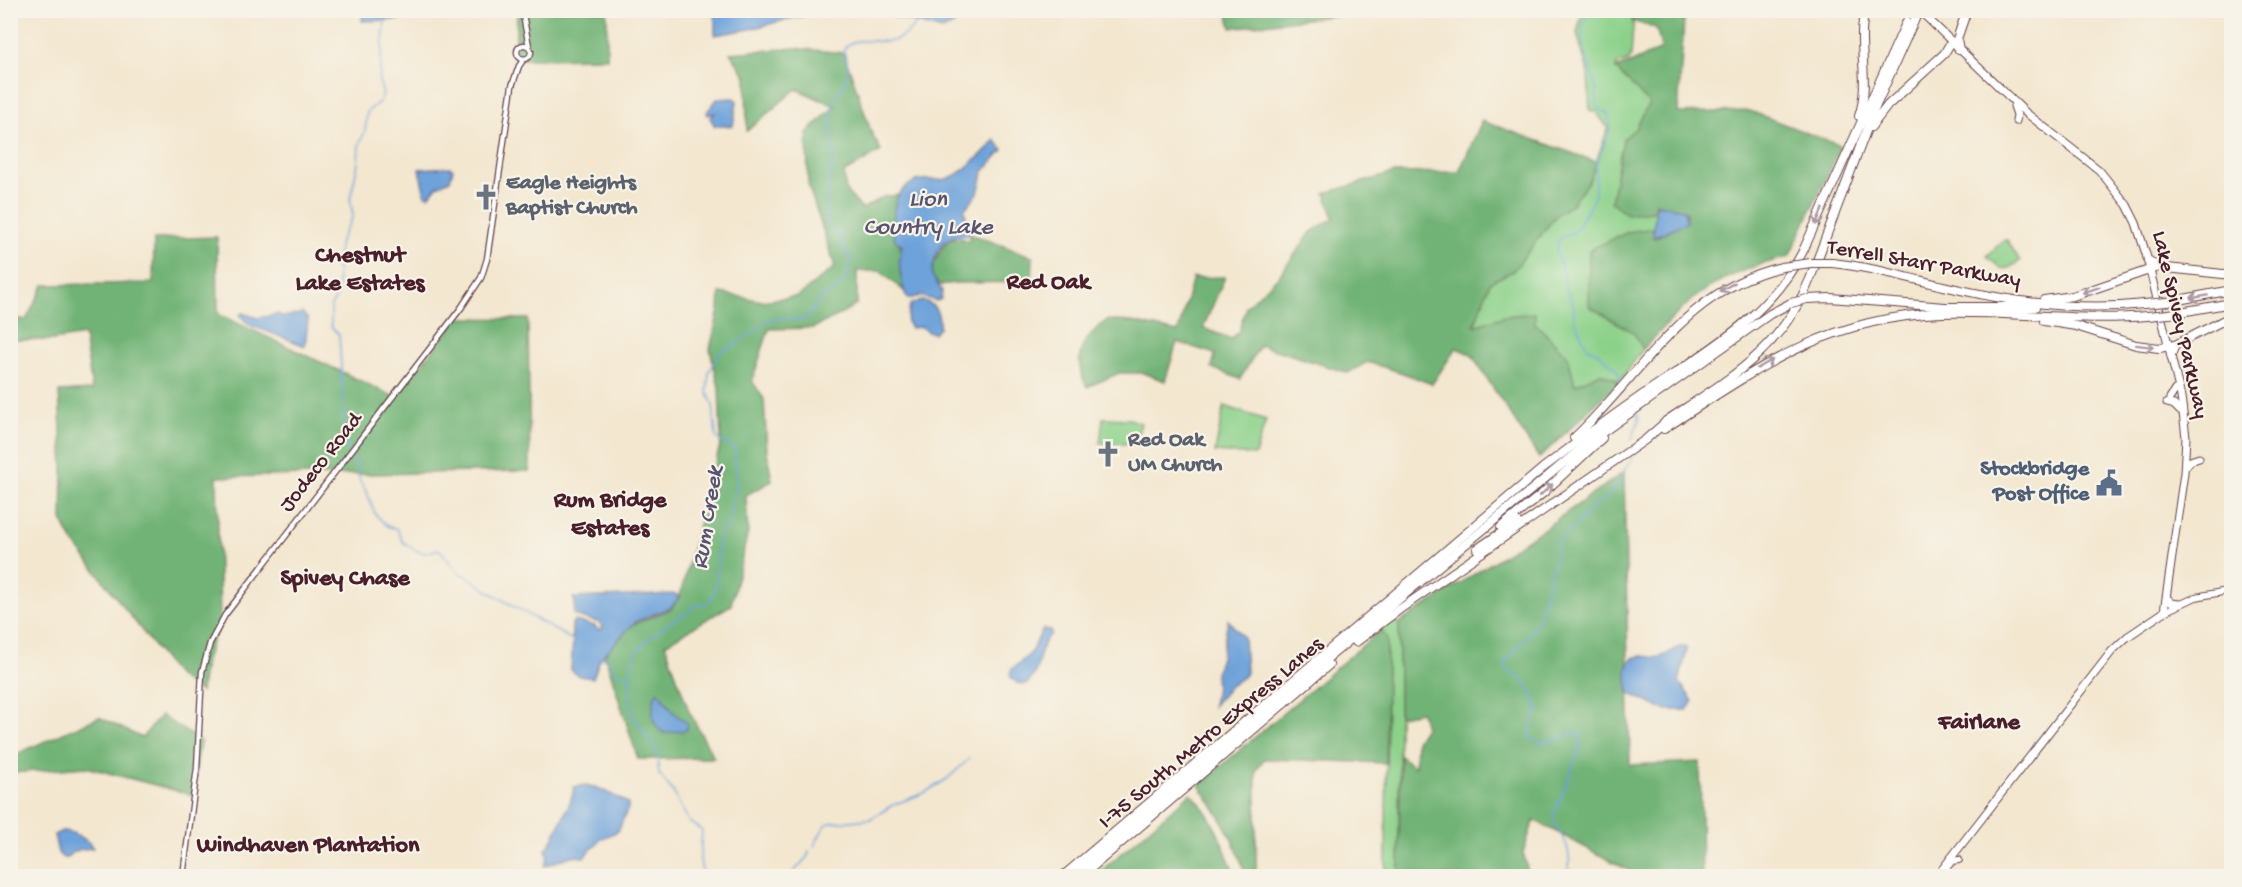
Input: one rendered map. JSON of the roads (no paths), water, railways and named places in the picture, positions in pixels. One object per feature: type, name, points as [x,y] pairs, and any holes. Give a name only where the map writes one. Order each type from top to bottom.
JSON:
[{"type":"highway","points":[[1843,163],[1864,98],[1865,71],[1862,37],[1865,10]]},
{"type":"highway","points":[[1063,876],[1543,468],[1749,320],[1770,300],[1798,261],[1912,15],[1919,10]]},
{"type":"highway","name":"Lake Spivey Parkway","points":[[1919,10],[1948,42],[2014,106],[2084,162],[2106,184],[2123,207],[2150,266]]},
{"type":"highway","points":[[1861,144],[1888,105],[1944,54],[1958,52],[1957,39],[1967,10]]},
{"type":"highway","points":[[1469,555],[1749,363],[1786,325],[1806,287],[1912,15]]},
{"type":"highway","name":"Lake Spivey Parkway","points":[[1912,15],[1948,42]]},
{"type":"highway","points":[[1944,54],[1948,42],[1954,38],[1963,22]]},
{"type":"highway","name":"Lake Spivey Parkway","points":[[1958,52],[2025,112],[2099,170],[2127,205],[2135,222],[2150,266],[2184,415],[2186,446],[2184,477],[2168,599],[2164,612]]},
{"type":"highway","points":[[2014,106],[2016,121]]},
{"type":"highway","name":"Terrell Starr Parkway","points":[[1543,468],[1599,414],[1669,335],[1698,307],[1732,284],[1752,275],[1782,267],[1807,263],[1832,263],[2030,303],[2079,306],[2167,302],[2232,290]]},
{"type":"highway","points":[[1980,294],[2056,299],[2083,293],[2150,266],[2232,275]]},
{"type":"highway","name":"I-75 South Metro Express Lanes","points":[[1072,876],[1293,687],[1489,524],[1623,418],[1646,396],[1770,314],[1791,303],[1807,299],[1830,298],[1954,308]]},
{"type":"highway","name":"Terrell Starr Parkway","points":[[1645,440],[1763,365],[1835,332],[1886,319],[1921,314],[1958,313],[2091,319],[2169,314],[2232,303]]},
{"type":"highway","points":[[1954,308],[2079,306]]},
{"type":"highway","points":[[1954,308],[2036,316]]},
{"type":"highway","points":[[2007,315],[2076,326],[2136,345],[2169,346],[2232,316]]},
{"type":"highway","points":[[2169,346],[2171,356]]},
{"type":"highway","name":"Lake Spivey Parkway","points":[[2164,612],[2163,605],[2182,458],[2180,411],[2171,356]]},
{"type":"highway","points":[[2180,411],[2169,401],[2177,389],[2190,394]]},
{"type":"highway","points":[[1489,524],[1579,446],[1646,396]]},
{"type":"highway","name":"I-75 South Metro Express Lanes","points":[[1377,619],[1469,555],[1543,493],[1623,418]]},
{"type":"highway","points":[[1082,876],[1360,639],[1408,603],[1645,440],[1668,420]]},
{"type":"highway","points":[[2184,477],[2187,463],[2199,458],[2189,453],[2186,446]]},
{"type":"highway","points":[[2168,599],[2172,603],[2180,604]]},
{"type":"highway","points":[[1937,876],[2112,651],[2127,637],[2164,612]]},
{"type":"main road","points":[[522,12],[531,50],[531,55],[524,59],[518,55],[517,50],[524,38],[522,12]]},
{"type":"main road","points":[[521,46],[529,46]]},
{"type":"main road","name":"Jodeco Road","points":[[183,876],[197,768],[201,677],[210,643],[225,615],[461,309],[478,282],[485,267],[490,244],[503,143],[518,55]]},
{"type":"main road","name":"Jodeco Road","points":[[515,77],[524,59]]},
{"type":"main road","points":[[2164,612],[2196,597],[2232,590]]},
{"type":"main road","points":[[1937,876],[1953,861],[1961,861],[1962,843]]},
{"type":"water","points":[[715,10],[821,11],[750,29],[715,35]]},
{"type":"water","points":[[363,11],[403,11],[404,17],[399,20],[362,21]]},
{"type":"water","points":[[876,11],[955,11],[958,21],[942,30]]},
{"type":"water","points":[[734,98],[737,101],[733,126],[715,126],[710,118],[715,113],[707,115],[707,112],[717,99]]},
{"type":"water","name":"Lion Country Lake","points":[[995,140],[1003,150],[984,171],[978,193],[964,210],[970,234],[950,238],[938,251],[932,275],[942,291],[941,299],[937,301],[920,296],[908,299],[900,272],[902,245],[896,241],[894,236],[894,208],[899,195],[918,180],[942,180],[954,176],[973,162]]},
{"type":"water","points":[[449,167],[453,169],[450,180],[437,186],[429,196],[425,195],[419,169]]},
{"type":"water","points":[[1656,204],[1683,209],[1687,222],[1653,237]]},
{"type":"water","points":[[923,301],[932,305],[938,315],[939,328],[934,333],[921,327],[911,328],[907,322],[910,305]]},
{"type":"water","points":[[242,313],[258,318],[303,313],[308,320],[305,346],[248,324],[240,315]]},
{"type":"water","points":[[676,594],[679,598],[671,607],[637,621],[630,627],[600,659],[593,678],[579,676],[571,670],[572,623],[575,621],[595,626],[599,631],[603,628],[600,623],[574,615],[573,598]]},
{"type":"water","points":[[1228,620],[1244,638],[1246,673],[1230,686],[1213,706],[1215,676]]},
{"type":"water","points":[[1043,629],[1050,630],[1051,634],[1043,645],[1035,673],[1026,684],[1017,683],[1010,676],[1011,670],[1030,654]]},
{"type":"water","points":[[1685,646],[1687,649],[1679,682],[1693,701],[1687,710],[1665,710],[1630,694],[1627,672],[1634,658],[1639,656],[1660,657]]},
{"type":"water","points":[[658,691],[675,714],[687,723],[687,730],[664,733],[659,730],[653,715]]},
{"type":"water","points":[[586,785],[598,788],[628,803],[618,831],[601,839],[584,857],[571,856],[545,866],[548,856],[546,849],[572,798],[574,787]]},
{"type":"water","points":[[62,831],[79,836],[93,848],[79,850],[63,858],[58,853],[54,835]]},
{"type":"waterway","points":[[1596,10],[1587,16],[1583,24],[1583,45],[1595,85],[1598,109],[1607,113],[1610,124],[1609,133],[1596,164],[1595,195],[1575,231],[1559,239],[1556,251],[1566,289],[1573,304],[1575,321],[1584,341],[1587,347],[1600,354],[1617,370],[1621,382]]},
{"type":"waterway","points":[[349,451],[345,430],[339,335],[331,327],[331,306],[338,294],[337,259],[340,241],[353,216],[350,199],[358,163],[359,144],[365,132],[367,112],[380,101],[383,94],[379,81],[385,21]]},
{"type":"waterway","name":"Rum Creek","points":[[703,876],[700,860],[702,830],[689,822],[672,790],[659,774],[656,748],[634,719],[630,700],[631,666],[637,651],[646,641],[694,606],[707,603],[713,596],[716,586],[719,537],[730,520],[732,500],[737,488],[735,448],[716,437],[713,404],[707,392],[709,372],[720,352],[735,345],[767,321],[780,318],[799,320],[806,318],[818,302],[842,284],[849,273],[851,260],[843,249],[841,237],[829,226],[826,217],[828,184],[835,155],[830,132],[833,103],[845,83],[848,70],[847,60],[843,56],[845,49],[855,41],[893,41],[906,34],[916,23]]},
{"type":"waterway","points":[[1632,439],[1639,420],[1637,412]]},
{"type":"waterway","points":[[350,456],[356,463],[360,481],[375,514],[387,526],[397,529],[403,542],[425,553],[439,549],[460,574],[467,576],[488,591],[574,641]]},
{"type":"waterway","points":[[1567,876],[1568,852],[1554,816],[1580,748],[1581,735],[1569,734],[1543,742],[1531,739],[1530,728],[1538,706],[1524,682],[1507,671],[1505,663],[1537,624],[1555,559],[1557,542],[1576,526],[1587,512],[1617,487],[1623,472],[1634,456]]},
{"type":"waterway","points":[[601,657],[608,661],[616,672],[630,678]]},
{"type":"waterway","points":[[814,846],[824,827],[829,823],[870,819],[893,805],[924,793],[947,779],[969,759]]},
{"type":"waterway","points":[[790,876],[808,856],[809,851]]},
{"type":"place","name":"Eagle Heights Baptist Church","points":[[486,197]]},
{"type":"place","name":"Red Oak UM Church","points":[[1108,454]]},
{"type":"place","name":"Stockbridge Post Office","points":[[2109,483]]},
{"type":"district","name":"Chestnut Lake Estates","points":[[360,270]]},
{"type":"district","name":"Red Oak","points":[[1048,283]]},
{"type":"district","name":"Rum Bridge Estates","points":[[610,515]]},
{"type":"district","name":"Spivey Chase","points":[[345,579]]},
{"type":"district","name":"Fairlane","points":[[1979,723]]},
{"type":"district","name":"Windhaven Plantation","points":[[308,846]]}]
